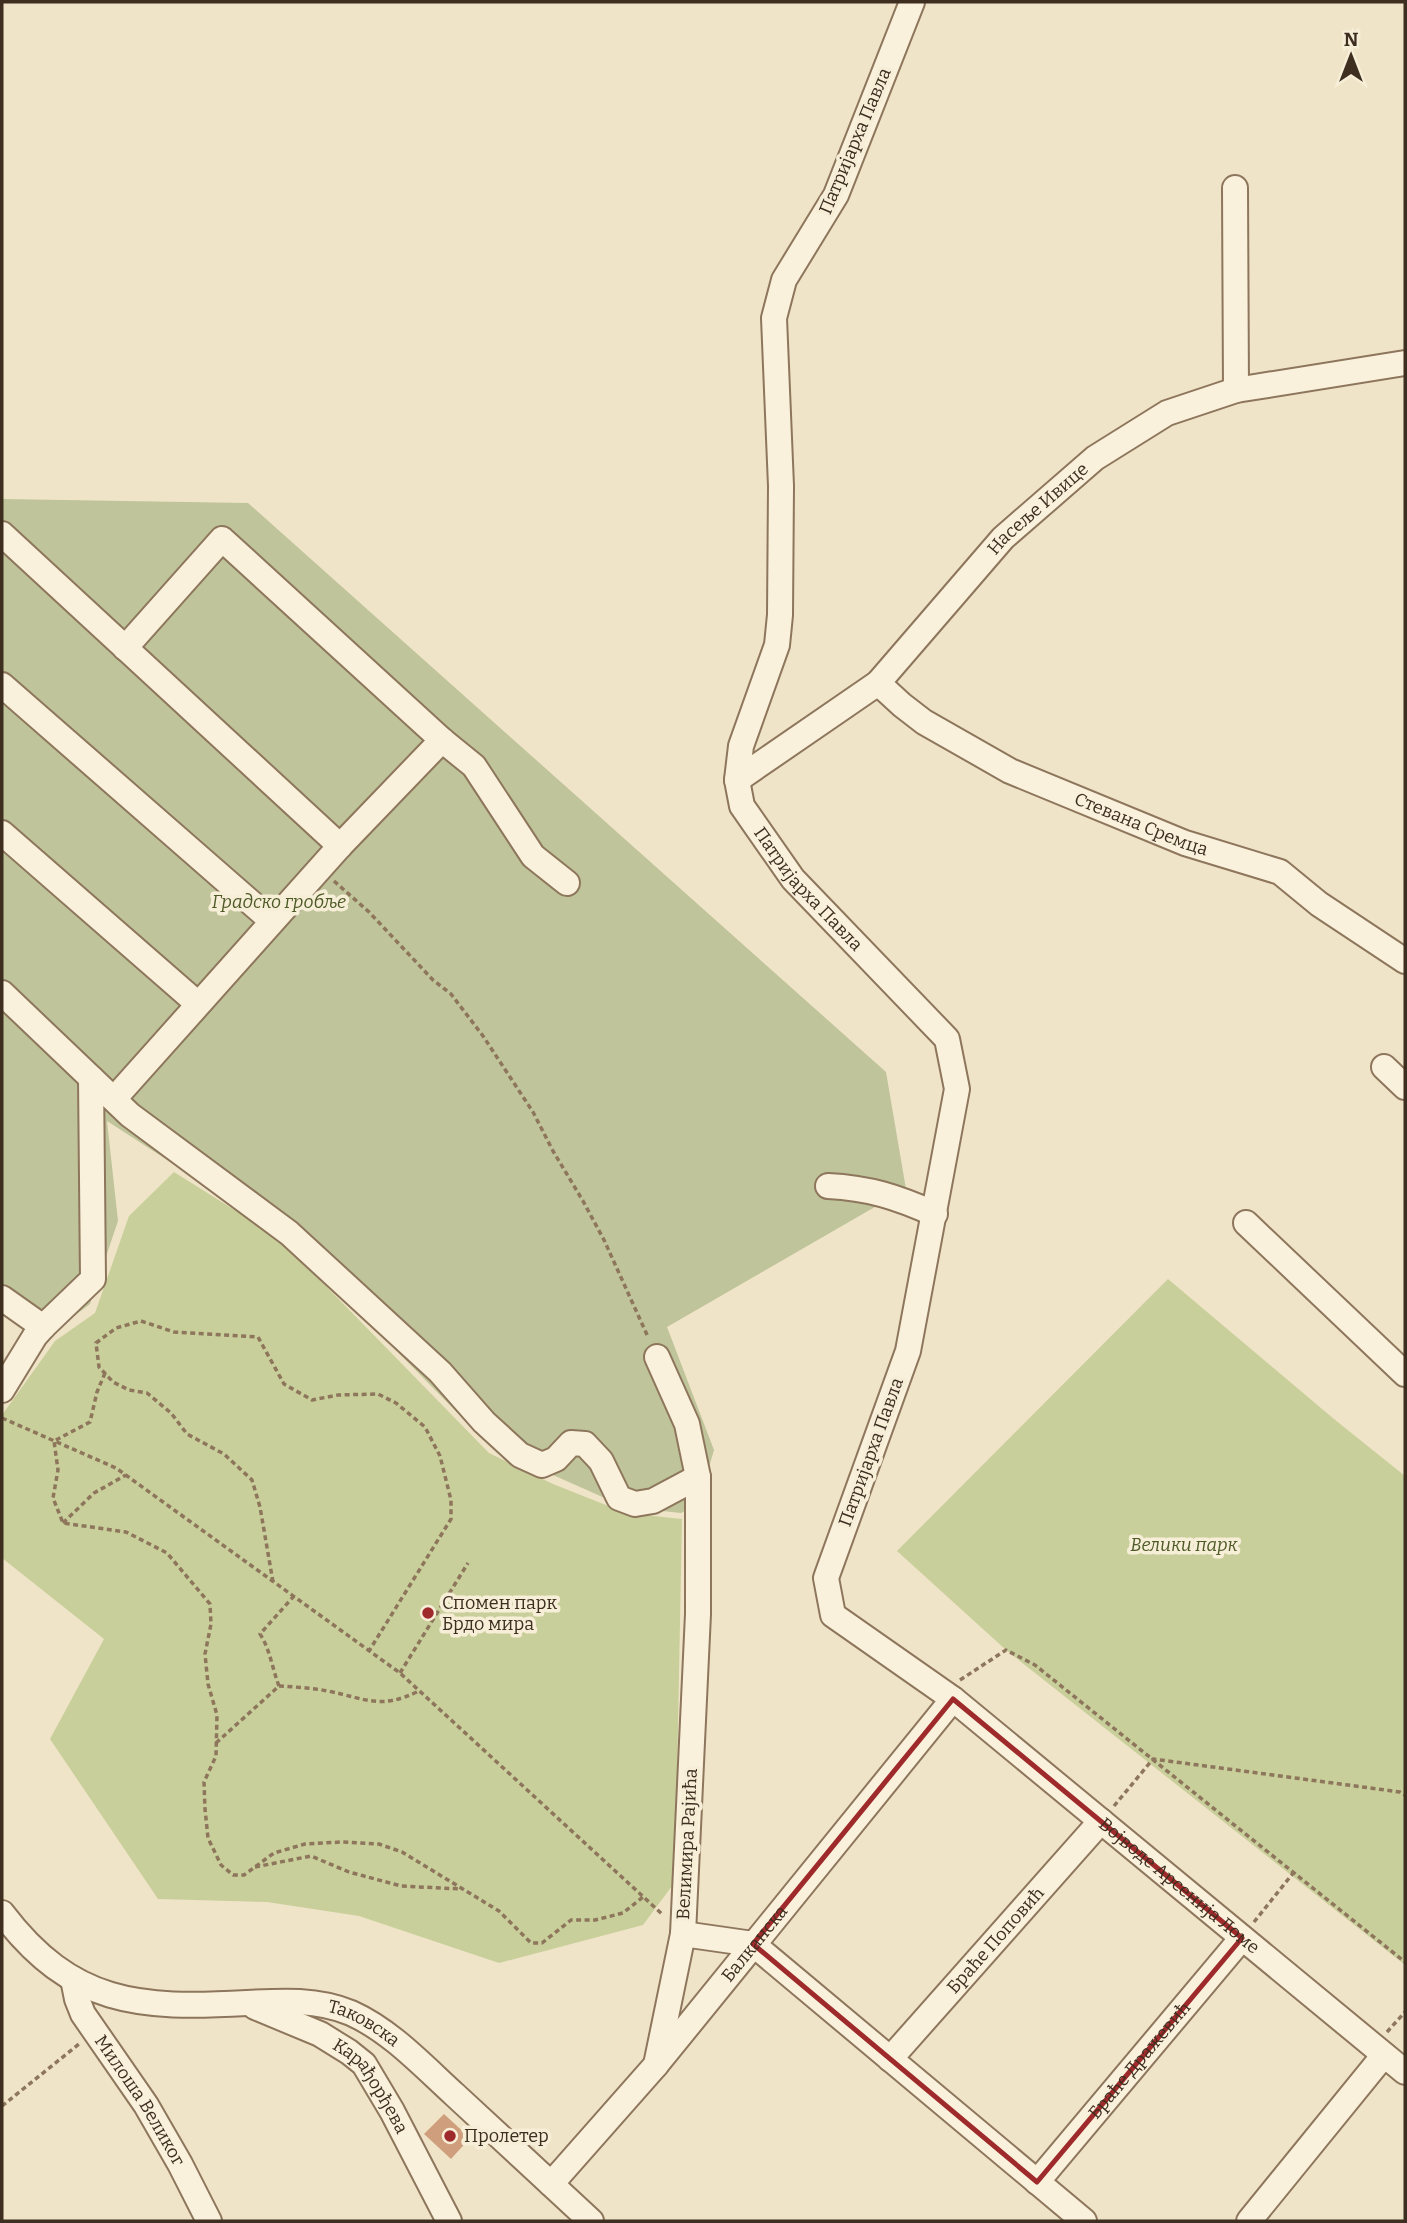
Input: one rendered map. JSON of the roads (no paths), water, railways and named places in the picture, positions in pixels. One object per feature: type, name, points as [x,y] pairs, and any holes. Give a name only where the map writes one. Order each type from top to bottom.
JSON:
[{"type":"street","name":"Патријарха Павла","points":[[912,2],[836,195],[785,280],[774,318],[781,486],[780,615],[777,645],[741,746],[737,780],[742,806],[793,879],[947,1039],[957,1089],[908,1351],[826,1578],[833,1615],[947,1695]]},
{"type":"street","points":[[1235,188],[1236,390]]},
{"type":"street","name":"Насеље Ивице","points":[[737,780],[878,683],[1003,538],[1095,458],[1167,413],[1236,390],[1405,363]]},
{"type":"street","points":[[2,534],[340,846]]},
{"type":"street","points":[[125,648],[222,539],[474,766],[533,856],[567,883]]},
{"type":"street","name":"Стевана Сремца","points":[[878,683],[924,722],[1010,771],[1185,843],[1280,872],[1319,904],[1405,961]]},
{"type":"street","points":[[2,685],[272,921]]},
{"type":"street","points":[[114,1099],[340,846],[442,740]]},
{"type":"street","points":[[2,832],[198,1004]]},
{"type":"street","points":[[2,993],[130,1115],[289,1233],[440,1372],[484,1422],[520,1455],[542,1465],[556,1459],[571,1443],[585,1444],[601,1461],[618,1498],[635,1504],[653,1501],[698,1478]]},
{"type":"street","points":[[1384,1068],[1405,1087]]},
{"type":"street","points":[[2,1390],[43,1327],[93,1279],[91,1078]]},
{"type":"street","points":[[828,1186],[859,1188],[903,1200],[935,1214]]},
{"type":"street","points":[[1246,1223],[1405,1374]]},
{"type":"street","points":[[2,1298],[43,1327]]},
{"type":"street","name":"Велимира Рајића","points":[[657,1357],[687,1424],[698,1478],[698,1614],[683,1934],[753,1944]]},
{"type":"street","name":"Војводе Арсенија Ломе","points":[[947,1695],[1405,2072]]},
{"type":"street","name":"Балканска","points":[[551,2184],[656,2065],[947,1695]]},
{"type":"street","name":"Браће Поповић","points":[[890,2059],[1101,1821]]},
{"type":"street","name":"Таковска","points":[[2,1913],[36,1951],[73,1979],[93,1990],[131,2001],[176,2005],[296,2001],[335,2007],[364,2019],[400,2045],[591,2221]]},
{"type":"street","points":[[656,2065],[683,1934]]},
{"type":"street","name":"Браће Дражевић","points":[[1037,2182],[1242,1938]]},
{"type":"street","points":[[753,1944],[1084,2221]]},
{"type":"street","name":"Милоша Великог","points":[[73,1979],[83,2014],[146,2105],[209,2221]]},
{"type":"street","name":"Карађорђева","points":[[245,2003],[320,2034],[364,2064],[392,2111],[449,2221]]},
{"type":"street","points":[[1249,2221],[1384,2054]]},
{"type":"place","name":"Спомен парк Брдо мира","points":[[428,1613]]},
{"type":"place","name":"Пролетер","points":[[450,2136]]},
{"type":"park label","name":"Градско гробље","points":[[279,902]]},
{"type":"park label","name":"Велики парк","points":[[1184,1545]]}]
